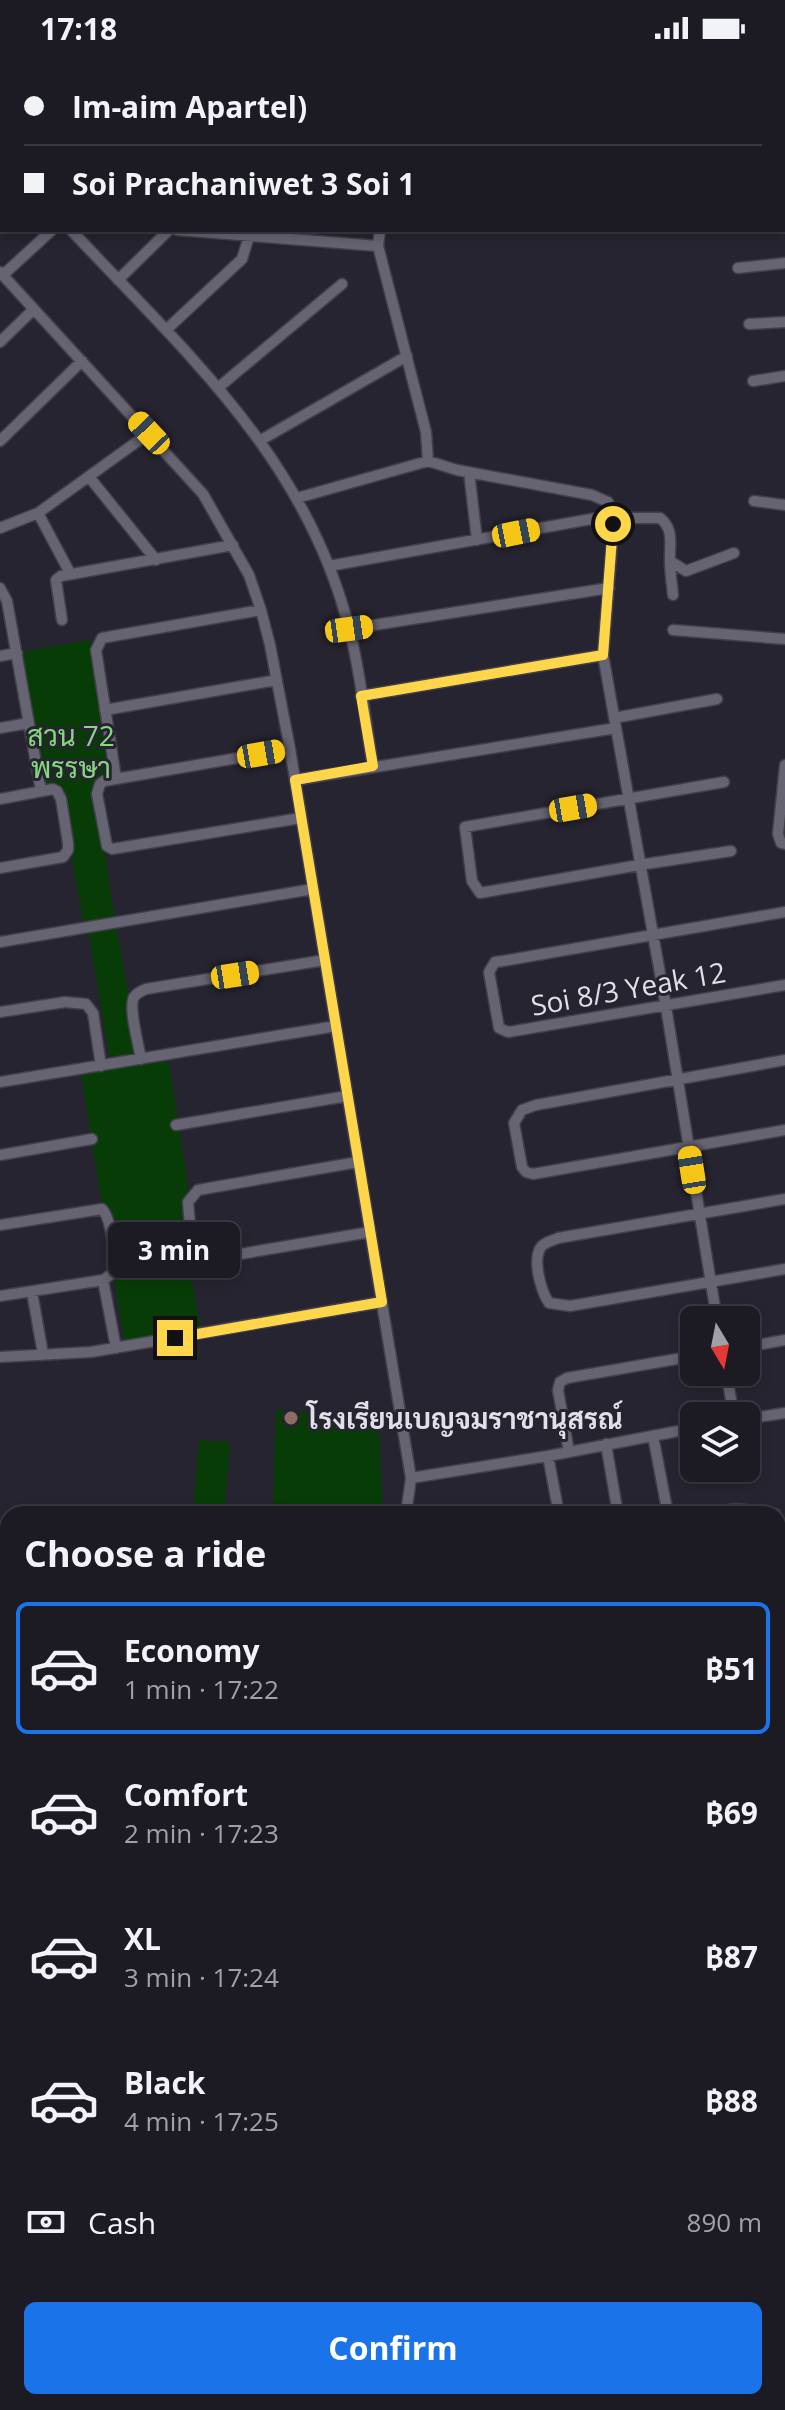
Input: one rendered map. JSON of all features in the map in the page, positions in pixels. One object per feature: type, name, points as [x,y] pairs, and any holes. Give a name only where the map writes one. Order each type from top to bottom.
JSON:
[{"type":"street","points":[[50,232],[2,274],[203,494],[249,575],[261,610],[290,749],[411,1478],[407,1506]]},
{"type":"street","points":[[73,232],[219,387],[261,440],[297,498],[329,566],[349,629],[373,766]]},
{"type":"street","points":[[118,280],[167,232]]},
{"type":"street","points":[[214,232],[378,246]]},
{"type":"street","points":[[380,232],[378,246],[426,432],[428,461]]},
{"type":"street","points":[[166,330],[233,270],[242,259],[251,234]]},
{"type":"street","points":[[738,268],[785,263]]},
{"type":"street","points":[[219,387],[342,284]]},
{"type":"street","points":[[0,342],[34,309]]},
{"type":"street","points":[[749,324],[785,322]]},
{"type":"street","points":[[261,440],[407,356]]},
{"type":"street","points":[[0,441],[82,361]]},
{"type":"street","points":[[753,381],[785,376]]},
{"type":"street","points":[[1,523],[38,513],[149,433]]},
{"type":"street","points":[[297,498],[428,461],[603,498],[608,502],[614,517],[603,655],[666,1007],[715,1306]]},
{"type":"street","points":[[469,472],[477,540]]},
{"type":"street","points":[[90,478],[156,560]]},
{"type":"street","points":[[754,501],[785,505]]},
{"type":"street","points":[[38,513],[70,573]]},
{"type":"street","points":[[329,566],[614,517],[660,518],[665,521],[671,541],[673,595]]},
{"type":"street","points":[[62,620],[56,580],[70,573],[233,545]]},
{"type":"street","points":[[670,561],[686,571],[734,553]]},
{"type":"street","points":[[0,588],[7,601],[41,791]]},
{"type":"street","points":[[349,629],[609,588]]},
{"type":"street","points":[[116,778],[96,646],[102,638],[261,610]]},
{"type":"street","points":[[673,630],[785,639]]},
{"type":"street","points":[[0,656],[17,653]]},
{"type":"street","points":[[361,696],[603,655]]},
{"type":"street","points":[[105,710],[277,680]]},
{"type":"street","points":[[295,780],[615,723],[717,699]]},
{"type":"street","points":[[0,728],[29,723]]},
{"type":"street","points":[[290,749],[116,778],[104,781],[97,789],[107,846],[115,849],[301,818]]},
{"type":"street","points":[[785,765],[779,839],[785,844]]},
{"type":"street","points":[[724,782],[465,827],[472,881],[480,893],[731,851]]},
{"type":"street","points":[[0,799],[57,791],[68,843],[63,857],[0,868]]},
{"type":"street","points":[[0,942],[313,889]]},
{"type":"street","points":[[652,935],[785,912]]},
{"type":"street","name":"Soi 8/3 Yeak 12","points":[[652,935],[495,962],[489,972],[496,1015],[503,1031],[666,1007],[785,985]]},
{"type":"street","points":[[141,1059],[132,1008],[137,993],[325,960]]},
{"type":"street","points":[[0,1012],[65,1002],[86,1004],[93,1013],[101,1066]]},
{"type":"street","points":[[0,1082],[336,1026]]},
{"type":"street","points":[[785,1060],[536,1105],[522,1110],[514,1123],[522,1167],[533,1174],[785,1130]]},
{"type":"street","points":[[176,1125],[347,1096]]},
{"type":"street","points":[[0,1155],[92,1139]]},
{"type":"street","points":[[358,1162],[198,1190],[188,1202],[194,1252],[200,1260],[205,1260],[370,1232]]},
{"type":"street","points":[[785,1199],[558,1238],[545,1243],[536,1259],[549,1303],[570,1306],[785,1269]]},
{"type":"street","points":[[0,1225],[102,1209],[108,1218],[115,1269],[103,1280],[0,1296]]},
{"type":"street","points":[[103,1280],[116,1348]]},
{"type":"street","points":[[32,1292],[43,1354]]},
{"type":"street","points":[[0,1357],[91,1352],[382,1302]]},
{"type":"street","points":[[760,1344],[785,1340]]},
{"type":"street","points":[[569,1452],[558,1390],[560,1382],[567,1378],[680,1358]]},
{"type":"street","points":[[760,1417],[785,1413]]},
{"type":"street","points":[[411,1478],[680,1431]]},
{"type":"street","points":[[653,1436],[666,1506]]},
{"type":"street","points":[[606,1444],[617,1506]]},
{"type":"street","points":[[548,1456],[557,1506]]},
{"type":"green space","name":"สวน 72 พรรษา","points":[[90,640],[114,779],[95,784],[115,922],[84,927],[60,789],[40,793],[17,653]]},
{"type":"green space","points":[[116,925],[141,1063],[169,1062],[200,1266],[189,1268],[201,1328],[124,1341],[81,1074],[111,1066],[88,930]]},
{"type":"green space","points":[[276,1410],[378,1416],[383,1506],[273,1503]]},
{"type":"green space","points":[[199,1440],[230,1442],[225,1506],[194,1506]]},
{"type":"place","name":"โรงเรียนเบญจมราชานุสรณ์","points":[[291,1418]]},
{"type":"route","points":[[175,1338],[382,1302],[295,780],[373,766],[361,696],[603,655],[613,524]]}]
